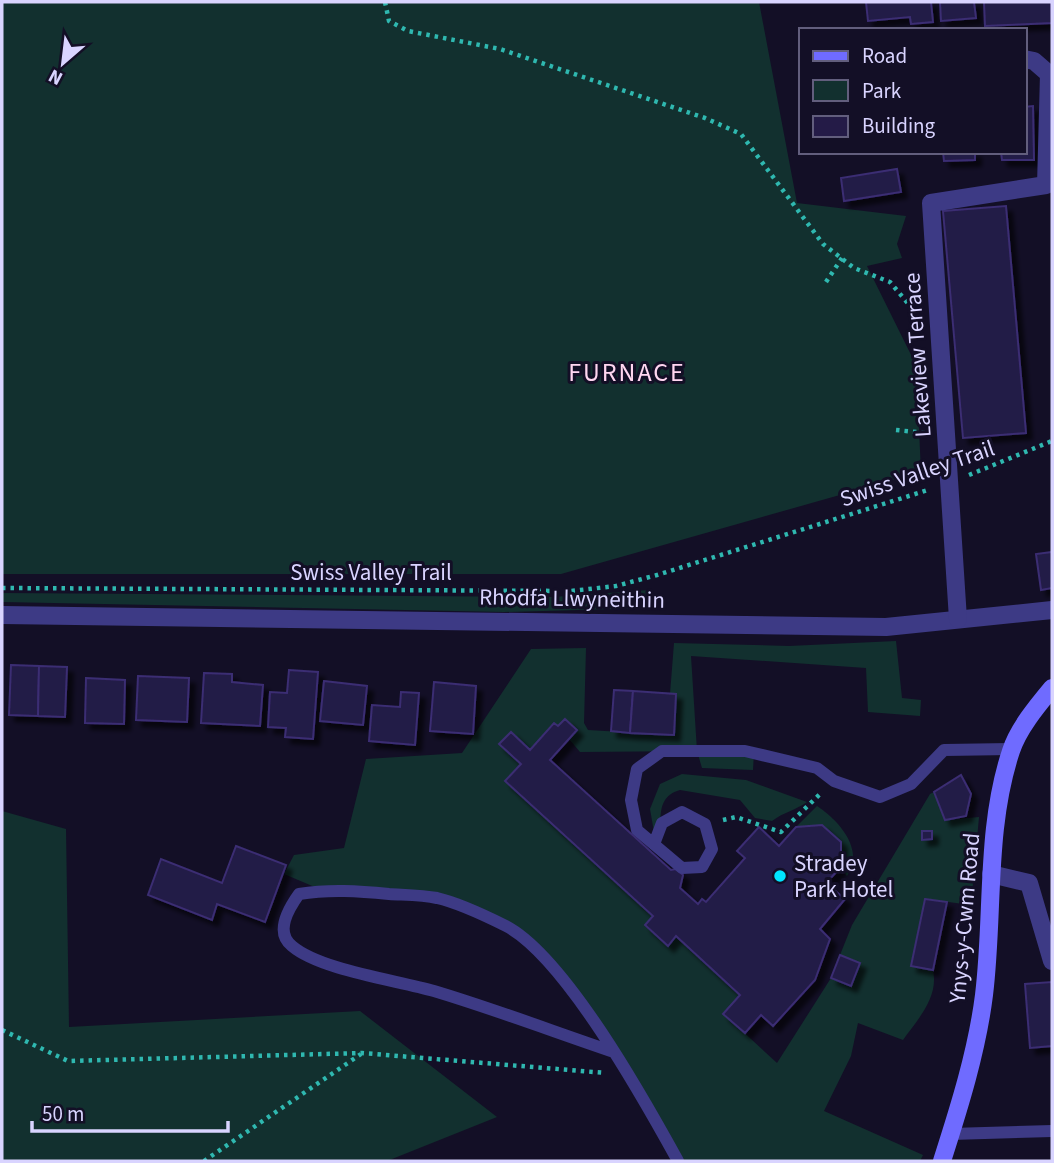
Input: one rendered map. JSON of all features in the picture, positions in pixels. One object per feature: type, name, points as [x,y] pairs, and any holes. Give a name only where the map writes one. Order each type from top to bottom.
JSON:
[{"type":"main road","name":"Ynys-y-Cwm Road","points":[[942,1161],[984,996],[991,874],[999,806],[1011,748],[1037,705],[1052,688]]},
{"type":"street","points":[[1026,59],[1034,61],[1049,74],[1049,188]]},
{"type":"street","name":"Lakeview Terrace","points":[[958,619],[940,329],[928,276],[931,203],[1049,188]]},
{"type":"street","name":"Rhodfa Llwyneithin","points":[[2,615],[886,627],[1052,610]]},
{"type":"street","points":[[991,874],[1029,883],[1052,961]]},
{"type":"lane","points":[[654,844],[662,823],[682,812],[705,824],[712,849],[702,867],[682,868],[665,857],[637,830],[631,800],[637,769],[662,751],[745,751],[817,768],[834,781],[880,797],[911,784],[944,750],[1011,748]]},
{"type":"lane","points":[[611,1051],[435,992],[316,960],[290,945],[283,928],[288,909],[299,894],[316,891],[438,898],[507,927],[536,947],[562,978],[611,1051],[678,1161]]},
{"type":"lane","points":[[951,1134],[1052,1131]]},
{"type":"path","points":[[385,2],[388,21],[408,31],[500,49],[705,118],[741,134],[823,244],[854,268],[890,282],[911,310],[940,329]]},
{"type":"path","points":[[825,282],[842,258]]},
{"type":"path","points":[[896,430],[946,436]]},
{"type":"path","name":"Swiss Valley Trail","points":[[2,588],[571,591],[616,586],[949,484],[1052,441]]},
{"type":"path","points":[[736,817],[782,832],[834,781]]},
{"type":"path","points":[[2,1030],[68,1061],[362,1054],[625,1074]]},
{"type":"path","points":[[204,1161],[362,1054]]},
{"type":"green space","points":[[2,2],[759,2],[797,203],[906,216],[897,244],[902,258],[867,266],[916,365],[921,472],[561,574],[2,574]]},
{"type":"green space","points":[[649,590],[650,608],[504,612],[2,602],[2,593],[553,597]]},
{"type":"green space","points":[[896,641],[902,698],[921,700],[920,716],[868,712],[866,668],[691,656],[697,751],[580,752],[569,739],[577,730],[565,719],[558,726],[554,723],[530,750],[511,732],[521,764],[505,781],[653,916],[645,926],[667,946],[676,936],[740,995],[724,1014],[777,1063],[831,978],[851,986],[860,964],[840,955],[852,925],[930,794],[934,792],[945,820],[979,817],[971,905],[926,899],[912,966],[933,970],[933,989],[926,1007],[903,1040],[858,1023],[851,1056],[824,1111],[923,1155],[920,1161],[681,1161],[537,946],[438,895],[317,888],[284,874],[294,855],[344,848],[366,759],[462,753],[531,649],[586,648],[584,723],[588,730],[673,735],[676,695],[670,694],[674,643],[789,646]]},
{"type":"green space","points":[[697,751],[754,753],[753,770],[702,768]]},
{"type":"green space","points":[[682,774],[746,780],[807,802],[772,821],[755,818],[740,800],[680,790],[664,801],[661,832],[654,832],[650,809],[660,784]]},
{"type":"green space","points":[[817,806],[840,827],[851,845],[852,866],[847,876],[840,868],[841,841],[822,825],[796,827]]},
{"type":"green space","points":[[2,811],[66,829],[69,1027],[360,1011],[497,1117],[387,1161],[2,1161]]},
{"type":"building","points":[[866,2],[931,2],[933,22],[911,24],[910,17],[868,21]]},
{"type":"building","points":[[940,2],[974,2],[976,18],[941,21]]},
{"type":"building","points":[[984,2],[1051,2],[1052,23],[985,26]]},
{"type":"building","points":[[1033,106],[1034,160],[1002,160],[1001,154],[1026,154],[1026,107]]},
{"type":"building","points":[[943,154],[975,154],[975,160],[944,161]]},
{"type":"building","points":[[897,169],[901,192],[844,201],[841,178]]},
{"type":"building","points":[[1006,206],[1026,433],[963,438],[943,211]]},
{"type":"building","points":[[1052,552],[1052,588],[1041,590],[1036,554]]},
{"type":"building","points":[[11,665],[39,666],[38,716],[9,715]]},
{"type":"building","points":[[39,666],[67,667],[65,717],[38,716]]},
{"type":"building","points":[[289,670],[318,672],[313,739],[285,737],[286,728],[268,727],[270,692],[287,693]]},
{"type":"building","points":[[204,673],[232,674],[232,682],[263,685],[260,726],[201,723]]},
{"type":"building","points":[[138,676],[189,678],[187,722],[136,720]]},
{"type":"building","points":[[86,678],[125,680],[124,724],[85,723]]},
{"type":"building","points":[[324,681],[367,686],[363,725],[320,721]]},
{"type":"building","points":[[434,682],[476,686],[473,734],[430,731]]},
{"type":"building","points":[[614,690],[633,691],[630,733],[611,731]]},
{"type":"building","points":[[633,691],[676,694],[674,735],[630,733]]},
{"type":"building","points":[[401,692],[419,693],[415,745],[369,741],[372,705],[400,707]]},
{"type":"building","name":"Stradey Park Hotel","points":[[565,719],[577,730],[550,760],[671,870],[676,869],[683,875],[680,888],[698,904],[702,899],[706,902],[745,858],[737,851],[759,827],[779,846],[796,827],[822,825],[841,842],[841,867],[826,883],[845,899],[820,929],[830,939],[815,980],[773,1026],[761,1015],[745,1033],[723,1014],[740,995],[676,936],[668,946],[645,925],[653,916],[505,781],[521,764],[499,744],[511,732],[530,750],[554,723],[558,726]]},
{"type":"building","points":[[961,775],[971,794],[966,816],[945,820],[934,792]]},
{"type":"building","points":[[922,831],[932,831],[932,839],[922,840]]},
{"type":"building","points":[[236,846],[286,865],[265,922],[217,904],[212,920],[148,895],[161,859],[222,883]]},
{"type":"building","points":[[925,899],[947,902],[933,970],[911,966]]},
{"type":"building","points":[[840,955],[860,963],[851,986],[831,978]]},
{"type":"building","points":[[1052,982],[1052,1046],[1030,1048],[1025,984]]},
{"type":"place","name":"Stradey Park Hotel","points":[[780,876]]},
{"type":"district","name":"FURNACE","points":[[627,372]]}]
